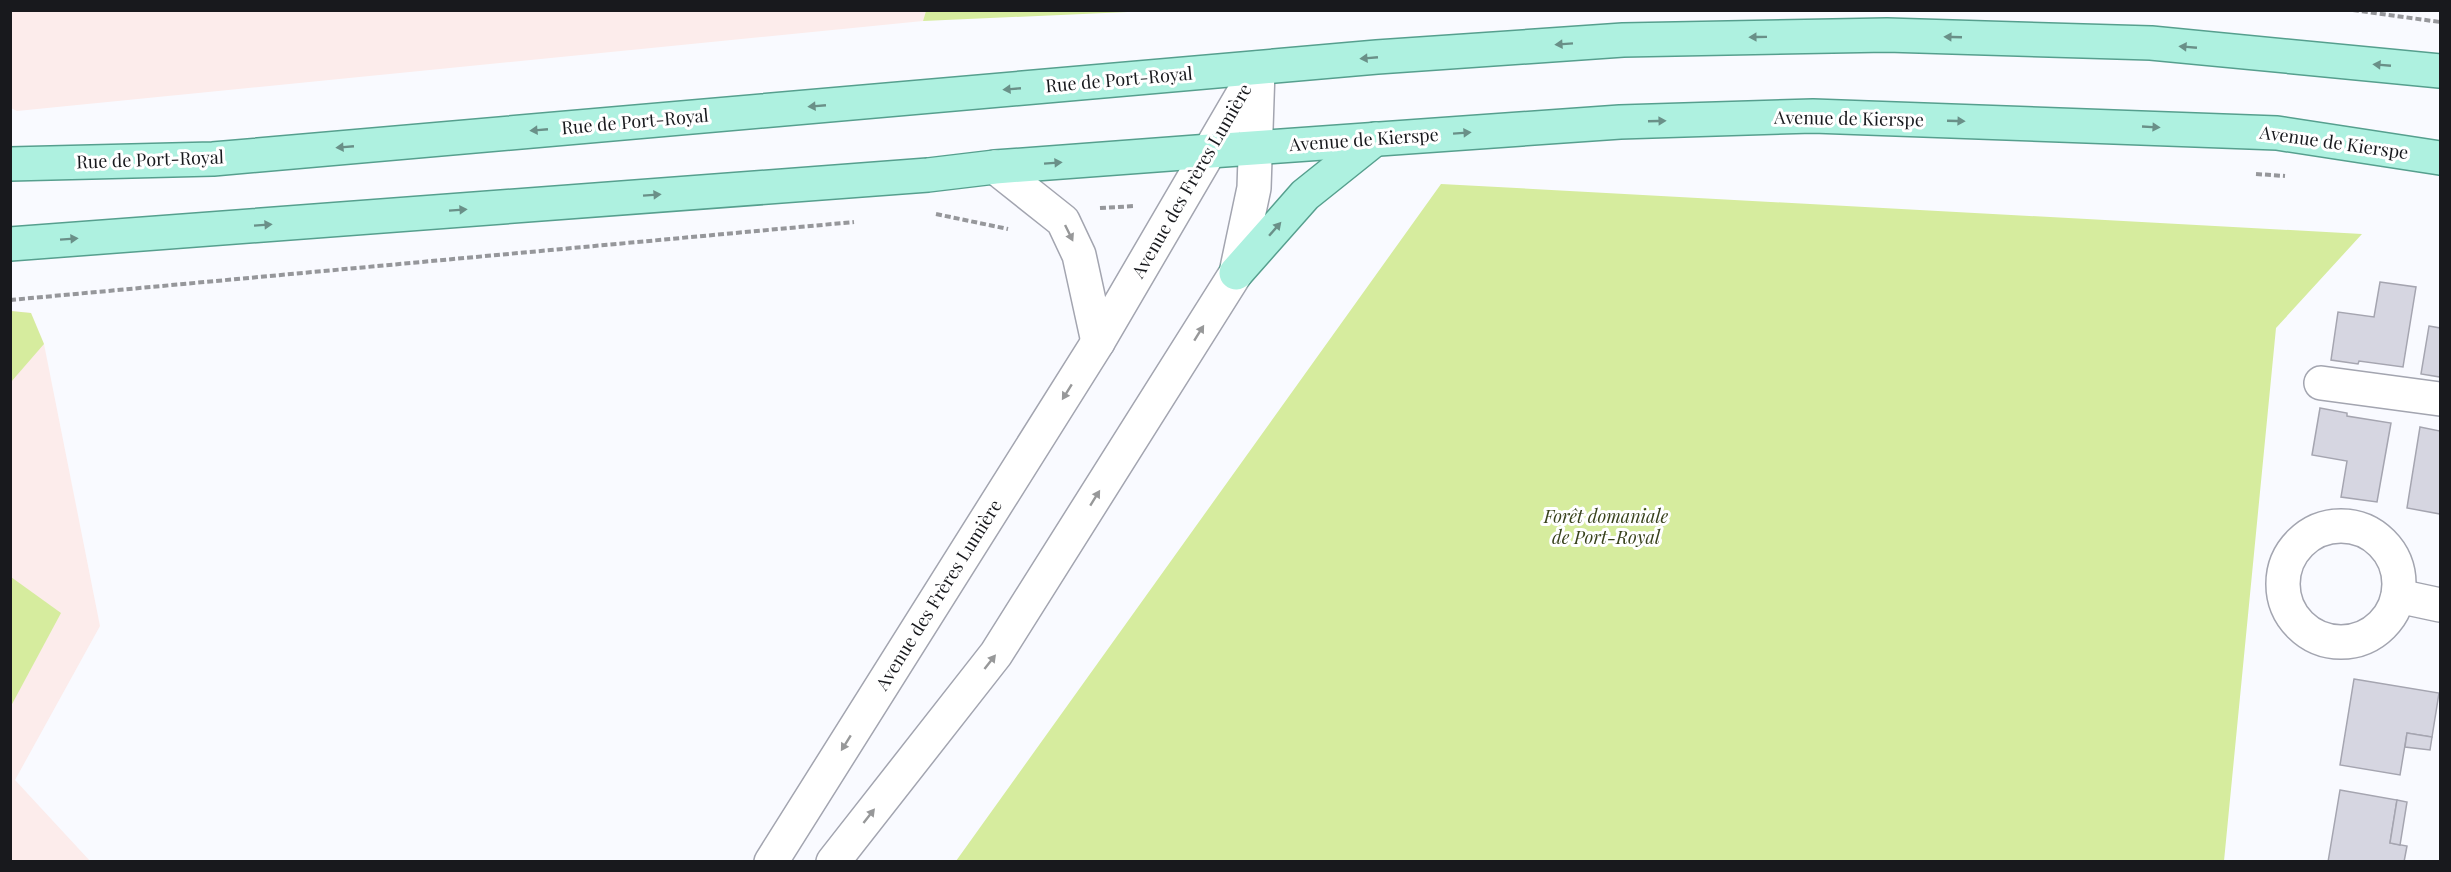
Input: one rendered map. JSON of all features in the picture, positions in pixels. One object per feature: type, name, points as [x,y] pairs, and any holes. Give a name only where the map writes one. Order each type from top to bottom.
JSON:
[{"type":"main road","points":[[1258,68],[1623,40],[1887,35],[2151,43],[2440,71]]},
{"type":"main road","name":"Rue de Port-Royal","points":[[10,164],[213,159],[1258,68]]},
{"type":"main road","name":"Avenue de Kierspe","points":[[1257,148],[1620,122],[1813,116],[2277,133],[2440,158]]},
{"type":"main road","points":[[1236,273],[1305,195],[1375,139]]},
{"type":"main road","points":[[10,244],[1257,148]]},
{"type":"street","name":"Avenue des Frères Lumière","points":[[833,861],[996,654],[1236,273],[1254,188],[1258,68]]},
{"type":"street","name":"Avenue des Frères Lumière","points":[[771,861],[1098,342],[1258,68]]},
{"type":"street","points":[[995,167],[1063,221],[1079,255],[1098,342]]},
{"type":"street","points":[[2320,383],[2440,399]]},
{"type":"street","points":[[2398,596],[2440,605]]},
{"type":"path","points":[[2353,10],[2440,22]]},
{"type":"path","points":[[2251,173],[2286,176]]},
{"type":"path","points":[[924,216],[936,214],[1015,231]]},
{"type":"path","points":[[10,300],[865,221]]},
{"type":"shaded area","points":[[11,11],[926,11],[923,21],[17,111],[11,108]]},
{"type":"shaded area","points":[[11,311],[31,313],[44,344],[100,626],[15,780],[90,861],[11,862]]},
{"type":"green space","points":[[926,10],[1150,11],[923,21]]},
{"type":"green space","name":"Forêt domaniale de Port-Royal","points":[[1441,184],[2362,234],[2276,328],[2224,861],[956,861]]},
{"type":"green space","points":[[11,311],[31,313],[44,344],[11,382]]},
{"type":"green space","points":[[11,577],[61,613],[11,706]]},
{"type":"building","points":[[2380,282],[2416,287],[2403,367],[2331,360],[2338,312],[2374,317]]},
{"type":"building","points":[[2429,326],[2440,328],[2440,377],[2421,374]]},
{"type":"building","points":[[2320,408],[2347,413],[2347,416],[2391,423],[2377,502],[2341,497],[2347,461],[2312,455]]},
{"type":"building","points":[[2420,427],[2440,431],[2440,514],[2407,508]]},
{"type":"building","points":[[2354,679],[2439,693],[2432,737],[2407,733],[2400,775],[2340,765]]},
{"type":"building","points":[[2407,733],[2432,737],[2430,750],[2405,747]]},
{"type":"building","points":[[2340,790],[2397,800],[2390,843],[2407,846],[2404,862],[2328,862]]},
{"type":"building","points":[[2397,800],[2407,802],[2400,845],[2390,843]]}]
